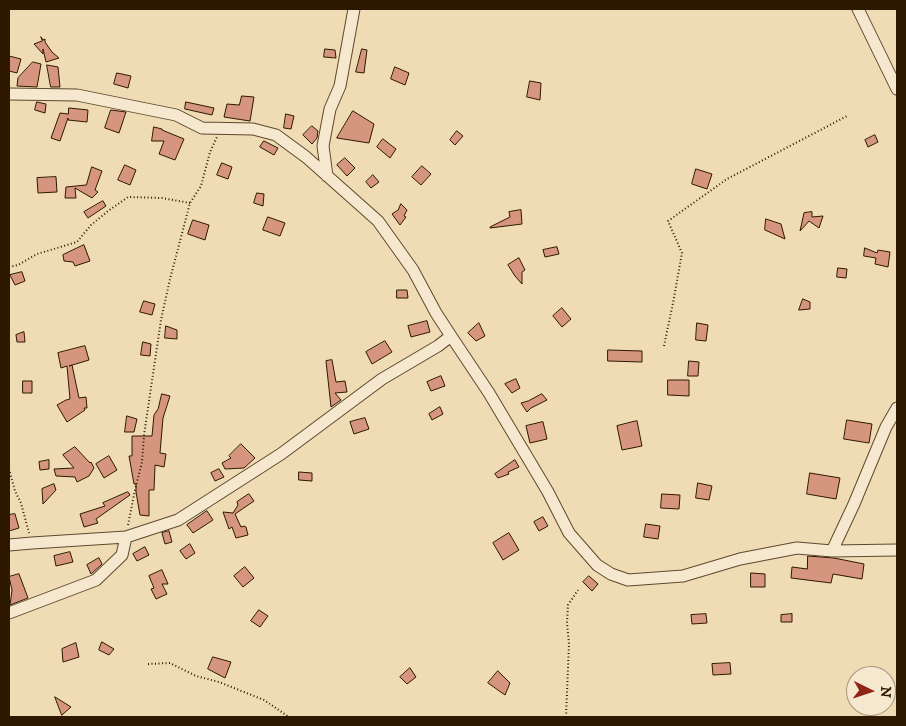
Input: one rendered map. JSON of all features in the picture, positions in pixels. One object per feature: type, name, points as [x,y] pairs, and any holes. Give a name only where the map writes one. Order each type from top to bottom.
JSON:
[{"type":"street","points":[[327,176],[323,146],[330,109],[340,86],[354,9]]},
{"type":"street","points":[[858,9],[897,89]]},
{"type":"street","points":[[9,94],[77,94],[176,115],[202,128],[253,129],[276,135],[306,157],[378,221],[413,270],[436,313],[489,393],[548,492],[569,533],[597,565],[611,574],[628,580],[683,576],[740,559],[797,548],[832,551],[897,550]]},
{"type":"street","points":[[9,546],[126,537],[178,520],[281,454],[382,379],[438,346],[451,336]]},
{"type":"street","points":[[832,551],[886,427],[897,408]]},
{"type":"street","points":[[9,613],[96,580],[122,555],[126,537]]},
{"type":"path","points":[[664,346],[682,253],[668,221],[727,179],[847,116]]},
{"type":"path","points":[[126,537],[142,462],[144,435],[161,320],[170,278],[190,202],[201,186],[210,152],[221,128]]},
{"type":"path","points":[[9,267],[18,265],[37,254],[77,242],[91,225],[128,197],[162,198],[190,202]]},
{"type":"path","points":[[9,469],[32,543]]},
{"type":"path","points":[[566,717],[569,644],[568,605],[578,590]]},
{"type":"path","points":[[148,664],[170,663],[196,676],[219,682],[264,700],[289,717]]},
{"type":"building","points":[[41,37],[43,40],[45,39],[52,52],[59,58],[46,62],[43,49],[43,54],[34,44],[42,41]]},
{"type":"building","points":[[325,49],[335,50],[336,58],[324,57]]},
{"type":"building","points":[[362,49],[367,50],[364,73],[356,72]]},
{"type":"building","points":[[9,56],[21,59],[17,73],[9,71]]},
{"type":"building","points":[[33,62],[41,64],[37,87],[17,86],[18,78]]},
{"type":"building","points":[[47,65],[58,67],[60,87],[51,87]]},
{"type":"building","points":[[395,67],[409,73],[405,85],[391,79]]},
{"type":"building","points":[[117,73],[131,76],[128,88],[114,84]]},
{"type":"building","points":[[530,81],[541,83],[540,100],[527,97]]},
{"type":"building","points":[[242,96],[254,97],[250,121],[224,117],[227,104],[239,105]]},
{"type":"building","points":[[37,102],[46,104],[45,113],[35,110]]},
{"type":"building","points":[[186,102],[214,108],[212,115],[185,109]]},
{"type":"building","points":[[69,108],[88,110],[87,122],[68,120],[68,118],[60,141],[51,138],[60,113],[68,114]]},
{"type":"building","points":[[111,110],[126,112],[119,133],[105,128]]},
{"type":"building","points":[[353,111],[374,124],[369,143],[337,138]]},
{"type":"building","points":[[286,114],[294,116],[291,129],[284,128]]},
{"type":"building","points":[[312,126],[318,131],[317,138],[312,144],[303,135]]},
{"type":"building","points":[[154,127],[184,139],[175,160],[159,154],[164,141],[152,141]]},
{"type":"building","points":[[457,131],[463,136],[455,145],[450,140]]},
{"type":"building","points":[[875,135],[878,142],[868,147],[865,140]]},
{"type":"building","points":[[383,139],[396,149],[390,158],[377,147]]},
{"type":"building","points":[[264,141],[278,148],[274,155],[260,147]]},
{"type":"building","points":[[345,158],[355,168],[347,176],[337,165]]},
{"type":"building","points":[[222,163],[232,167],[228,179],[217,175]]},
{"type":"building","points":[[125,165],[136,170],[130,185],[118,180]]},
{"type":"building","points":[[422,166],[431,174],[421,185],[412,177]]},
{"type":"building","points":[[92,167],[102,171],[95,190],[98,192],[92,198],[75,188],[76,198],[65,198],[66,187],[86,185]]},
{"type":"building","points":[[696,169],[712,174],[707,189],[692,184]]},
{"type":"building","points":[[373,175],[379,182],[371,188],[366,182]]},
{"type":"building","points":[[56,177],[57,192],[38,193],[37,178]]},
{"type":"building","points":[[257,193],[264,194],[263,206],[254,203]]},
{"type":"building","points":[[103,201],[106,206],[88,218],[84,212]]},
{"type":"building","points":[[401,204],[407,210],[404,216],[406,217],[400,225],[392,214],[398,210]]},
{"type":"building","points":[[521,210],[522,224],[490,228],[510,217],[509,212]]},
{"type":"building","points":[[812,212],[812,217],[823,216],[819,228],[809,221],[800,231],[804,213]]},
{"type":"building","points":[[268,217],[285,223],[280,236],[263,230]]},
{"type":"building","points":[[766,219],[781,224],[785,239],[765,230]]},
{"type":"building","points":[[193,220],[209,225],[205,240],[188,234]]},
{"type":"building","points":[[84,245],[90,261],[75,266],[73,262],[64,261],[63,255]]},
{"type":"building","points":[[557,247],[559,254],[545,257],[543,250]]},
{"type":"building","points":[[865,248],[877,253],[878,250],[890,252],[888,267],[875,264],[876,258],[864,256]]},
{"type":"building","points":[[519,258],[525,270],[522,272],[522,284],[508,265]]},
{"type":"building","points":[[838,268],[847,269],[846,278],[837,277]]},
{"type":"building","points":[[22,272],[25,281],[15,285],[10,275]]},
{"type":"building","points":[[397,290],[407,290],[408,298],[397,298]]},
{"type":"building","points":[[803,299],[810,302],[810,309],[799,310]]},
{"type":"building","points":[[144,301],[155,304],[152,315],[140,312]]},
{"type":"building","points":[[562,308],[571,319],[562,327],[553,316]]},
{"type":"building","points":[[427,321],[430,332],[411,337],[408,326]]},
{"type":"building","points":[[479,323],[485,336],[476,341],[468,333]]},
{"type":"building","points":[[697,323],[708,325],[706,341],[696,340]]},
{"type":"building","points":[[166,326],[177,330],[177,339],[165,338]]},
{"type":"building","points":[[24,332],[25,342],[17,342],[16,335]]},
{"type":"building","points":[[385,341],[392,352],[372,364],[366,352]]},
{"type":"building","points":[[143,342],[151,344],[150,356],[141,355]]},
{"type":"building","points":[[85,346],[89,360],[72,365],[79,398],[86,397],[87,408],[84,408],[85,410],[67,422],[57,405],[70,399],[67,366],[61,368],[58,353]]},
{"type":"building","points":[[608,350],[642,351],[642,362],[608,361]]},
{"type":"building","points":[[332,360],[336,382],[345,381],[347,392],[335,393],[341,400],[331,407],[326,361]]},
{"type":"building","points":[[689,361],[699,362],[698,376],[688,376]]},
{"type":"building","points":[[441,376],[445,386],[431,391],[427,382]]},
{"type":"building","points":[[516,379],[520,388],[512,393],[505,384]]},
{"type":"building","points":[[668,380],[689,380],[689,396],[668,395]]},
{"type":"building","points":[[23,381],[32,381],[32,393],[23,393]]},
{"type":"building","points":[[162,394],[170,396],[163,418],[160,453],[166,454],[164,467],[155,465],[154,490],[149,490],[149,516],[140,515],[136,484],[134,484],[129,456],[132,456],[132,436],[152,436],[154,415],[158,409]]},
{"type":"building","points":[[542,394],[547,400],[527,412],[521,403]]},
{"type":"building","points":[[440,407],[443,414],[432,420],[429,414]]},
{"type":"building","points":[[127,416],[137,419],[134,432],[125,432]]},
{"type":"building","points":[[365,418],[369,429],[354,434],[350,422]]},
{"type":"building","points":[[847,420],[872,424],[869,443],[844,439]]},
{"type":"building","points":[[637,421],[642,446],[622,450],[617,426]]},
{"type":"building","points":[[543,422],[547,439],[530,443],[526,426]]},
{"type":"building","points":[[241,444],[255,458],[244,468],[225,469],[222,463],[231,458],[229,456]]},
{"type":"building","points":[[75,447],[91,462],[94,468],[89,476],[77,482],[75,477],[56,476],[54,469],[74,468],[63,455]]},
{"type":"building","points":[[109,456],[117,470],[104,478],[96,464]]},
{"type":"building","points":[[49,460],[49,469],[40,470],[39,462]]},
{"type":"building","points":[[515,460],[519,467],[508,472],[509,474],[498,478],[495,474]]},
{"type":"building","points":[[219,469],[224,477],[215,481],[211,473]]},
{"type":"building","points":[[299,472],[312,473],[312,481],[299,480]]},
{"type":"building","points":[[810,473],[840,478],[836,499],[807,494]]},
{"type":"building","points":[[698,483],[712,486],[709,500],[696,498]]},
{"type":"building","points":[[54,484],[56,490],[43,504],[42,489]]},
{"type":"building","points":[[128,492],[130,495],[96,519],[98,523],[84,527],[80,514],[105,506],[103,503]]},
{"type":"building","points":[[249,494],[254,501],[235,514],[241,527],[246,527],[248,535],[236,538],[232,527],[229,529],[223,512],[233,513],[238,505],[237,502]]},
{"type":"building","points":[[662,494],[680,495],[679,509],[661,508]]},
{"type":"building","points":[[207,511],[213,520],[193,533],[187,525]]},
{"type":"building","points":[[15,514],[19,528],[9,531],[9,515]]},
{"type":"building","points":[[543,517],[548,526],[539,531],[534,522]]},
{"type":"building","points":[[646,524],[660,526],[658,539],[644,537]]},
{"type":"building","points":[[169,531],[172,542],[165,544],[162,533]]},
{"type":"building","points":[[509,533],[519,550],[503,560],[493,543]]},
{"type":"building","points":[[190,544],[195,553],[186,559],[180,551]]},
{"type":"building","points":[[145,547],[149,555],[137,561],[133,554]]},
{"type":"building","points":[[70,552],[73,562],[56,566],[54,556]]},
{"type":"building","points":[[808,556],[834,558],[864,564],[862,579],[833,574],[831,583],[791,578],[792,567],[807,569]]},
{"type":"building","points":[[99,558],[102,564],[91,574],[87,565]]},
{"type":"building","points":[[245,567],[254,578],[243,587],[234,576]]},
{"type":"building","points":[[162,570],[168,584],[162,584],[167,594],[156,599],[151,589],[154,588],[149,576]]},
{"type":"building","points":[[751,573],[765,574],[765,587],[751,587]]},
{"type":"building","points":[[19,574],[28,598],[10,605],[12,590],[9,577]]},
{"type":"building","points":[[589,576],[598,584],[592,591],[583,582]]},
{"type":"building","points":[[259,610],[268,616],[260,627],[251,621]]},
{"type":"building","points":[[706,614],[707,623],[692,624],[691,615]]},
{"type":"building","points":[[792,614],[792,622],[781,622],[781,615]]},
{"type":"building","points":[[102,642],[114,649],[109,655],[99,650]]},
{"type":"building","points":[[76,643],[79,657],[63,662],[62,649]]},
{"type":"building","points":[[213,657],[231,662],[225,678],[208,669]]},
{"type":"building","points":[[730,663],[731,674],[713,675],[712,664]]},
{"type":"building","points":[[410,668],[416,677],[407,684],[400,677]]},
{"type":"building","points":[[498,671],[510,683],[505,695],[488,683]]},
{"type":"building","points":[[55,697],[71,707],[62,715]]}]
